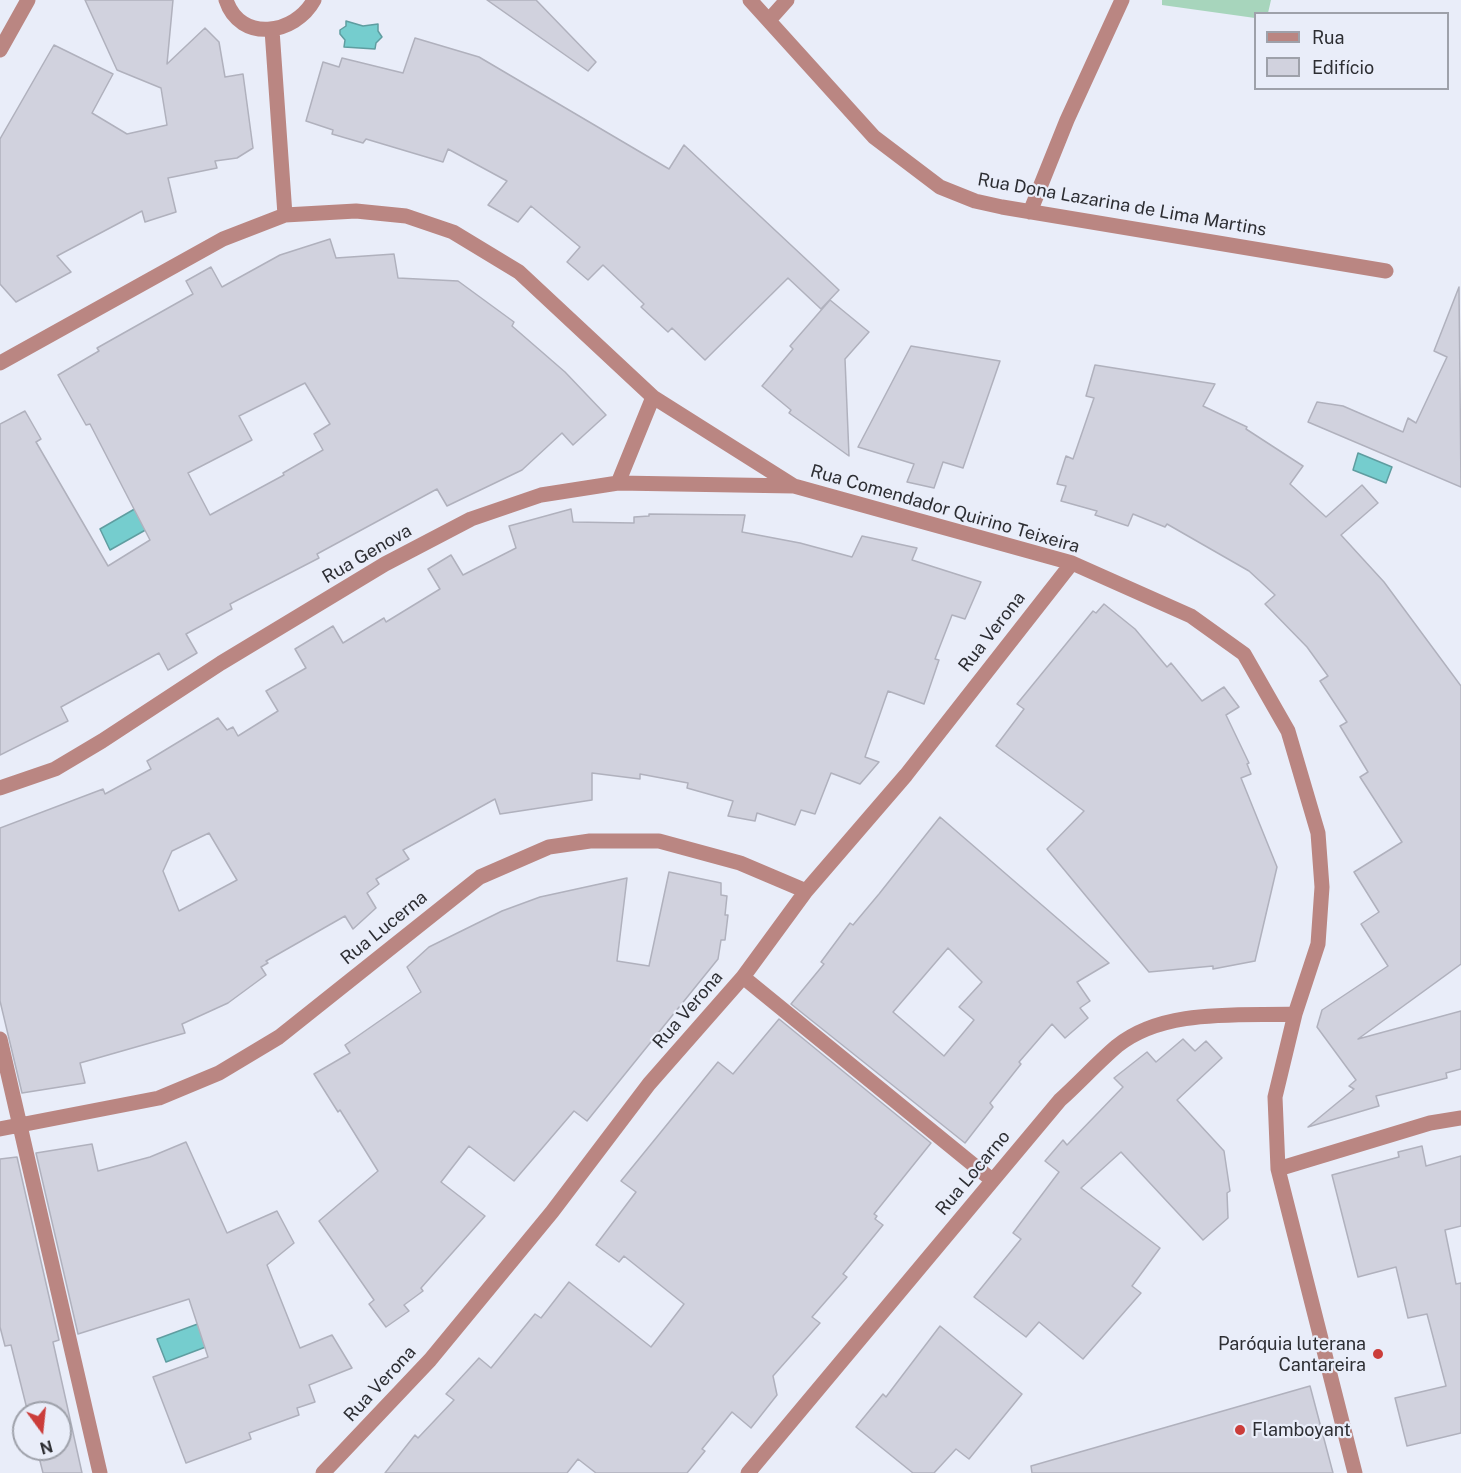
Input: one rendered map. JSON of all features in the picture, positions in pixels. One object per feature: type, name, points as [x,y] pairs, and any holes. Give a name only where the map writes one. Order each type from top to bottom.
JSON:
[{"type":"street","points":[[0,50],[28,0]]},
{"type":"street","points":[[226,0],[235,15],[246,24],[258,29],[272,30],[297,21],[314,0]]},
{"type":"street","name":"Rua Dona Lazarina de Lima Martins","points":[[750,0],[770,19],[874,137],[939,187],[975,201],[1030,212],[1386,271]]},
{"type":"street","points":[[770,19],[787,0]]},
{"type":"street","points":[[1030,212],[1067,120],[1122,0]]},
{"type":"street","points":[[272,30],[285,215]]},
{"type":"street","name":"Rua Comendador Quirino Teixeira","points":[[0,363],[223,239],[285,215],[356,211],[406,216],[453,232],[519,272],[653,397],[794,486],[1072,563],[1191,616],[1244,654],[1288,731],[1318,833],[1322,887],[1318,944],[1294,1014],[1275,1097],[1278,1169],[1355,1473]]},
{"type":"street","points":[[618,483],[653,397]]},
{"type":"street","name":"Rua Genova","points":[[0,788],[64,763],[102,741],[221,663],[365,576],[471,519],[541,495],[618,483],[794,486]]},
{"type":"street","name":"Rua Verona","points":[[323,1473],[430,1360],[552,1212],[649,1084],[743,977],[806,891],[906,775],[1072,563]]},
{"type":"street","name":"Rua Lucerna","points":[[0,1129],[159,1098],[219,1074],[279,1037],[480,877],[549,847],[590,841],[659,841],[740,863],[806,891]]},
{"type":"street","points":[[743,977],[992,1180]]},
{"type":"street","name":"Rua Locarno","points":[[748,1473],[1060,1100],[1119,1045],[1156,1026],[1202,1016],[1294,1014]]},
{"type":"street","points":[[0,1039],[99,1473]]},
{"type":"street","points":[[1278,1169],[1430,1123],[1461,1118]]},
{"type":"green space","points":[[1162,0],[1271,0],[1268,12],[1254,12],[1254,18],[1162,5]]},
{"type":"water","points":[[346,21],[363,26],[378,24],[378,31],[382,37],[376,43],[375,49],[344,47],[345,40],[340,30],[346,26]]},
{"type":"water","points":[[1358,453],[1392,467],[1386,483],[1353,470]]},
{"type":"water","points":[[138,507],[149,528],[110,550],[100,529]]},
{"type":"water","points":[[203,1322],[211,1345],[166,1362],[157,1339]]},
{"type":"building","points":[[85,0],[173,0],[167,64],[205,28],[219,42],[225,77],[243,74],[253,148],[237,158],[215,161],[217,168],[168,178],[176,212],[145,222],[142,211],[57,256],[71,272],[16,302],[0,284],[0,139],[54,45],[113,74],[92,113],[127,134],[167,125],[161,88],[117,70]]},
{"type":"building","points":[[487,0],[536,0],[596,62],[588,71]]},
{"type":"building","points":[[415,38],[479,57],[669,169],[684,145],[839,290],[821,309],[788,278],[705,360],[672,328],[668,332],[641,307],[644,304],[603,265],[588,280],[567,262],[580,247],[531,206],[518,222],[488,205],[507,181],[448,149],[443,162],[366,139],[363,143],[332,134],[333,130],[306,121],[323,62],[339,67],[342,58],[403,73]]},
{"type":"building","points":[[330,239],[336,258],[394,254],[398,278],[458,281],[514,322],[512,326],[565,372],[606,415],[573,445],[562,433],[522,470],[447,506],[437,489],[317,554],[319,558],[230,604],[232,609],[186,634],[197,653],[168,670],[159,653],[61,707],[68,721],[0,755],[0,424],[25,411],[41,439],[36,442],[108,566],[150,540],[90,424],[86,425],[58,375],[99,351],[97,348],[193,294],[186,281],[211,267],[222,287],[280,255]],"holes":[[[305,383],[330,424],[314,434],[323,450],[283,473],[284,475],[210,515],[188,473],[252,440],[239,416]]]},
{"type":"building","points":[[1459,287],[1461,487],[1308,422],[1317,402],[1343,406],[1403,432],[1408,418],[1416,423],[1447,357],[1434,351]]},
{"type":"building","points":[[830,300],[869,332],[845,359],[849,456],[789,413],[791,410],[762,386],[793,349],[790,346]]},
{"type":"building","points":[[911,346],[1000,361],[963,468],[943,462],[934,488],[907,482],[914,464],[858,447]]},
{"type":"building","points":[[1095,365],[1215,384],[1203,406],[1247,427],[1246,429],[1303,466],[1290,484],[1326,517],[1362,485],[1378,503],[1341,535],[1384,582],[1461,686],[1461,964],[1358,1039],[1461,1011],[1461,1069],[1446,1073],[1447,1078],[1376,1096],[1379,1106],[1308,1127],[1354,1089],[1349,1086],[1356,1080],[1317,1027],[1322,1010],[1388,966],[1361,924],[1379,912],[1354,872],[1402,842],[1360,777],[1368,772],[1340,726],[1347,722],[1320,681],[1328,676],[1307,647],[1265,604],[1275,595],[1249,571],[1167,524],[1165,527],[1133,514],[1128,526],[1095,515],[1097,511],[1061,501],[1066,486],[1057,484],[1066,456],[1073,459],[1094,398],[1086,396]]},
{"type":"building","points":[[571,509],[573,522],[634,523],[634,517],[649,516],[649,514],[745,515],[742,532],[800,543],[852,557],[862,536],[917,548],[912,560],[981,582],[965,619],[952,615],[935,659],[939,660],[924,704],[888,691],[865,757],[879,762],[860,784],[831,773],[815,814],[801,810],[795,825],[757,813],[755,821],[728,816],[733,801],[687,788],[688,783],[640,774],[640,779],[592,773],[592,800],[500,814],[495,799],[403,850],[409,859],[376,879],[379,884],[367,893],[376,908],[353,929],[345,916],[266,961],[268,963],[261,967],[266,975],[228,1003],[182,1024],[185,1033],[80,1063],[85,1083],[22,1093],[0,1001],[0,828],[103,789],[105,794],[151,769],[147,761],[218,718],[227,730],[233,727],[238,736],[278,711],[266,691],[306,668],[295,649],[333,626],[343,643],[384,618],[386,622],[440,589],[428,569],[451,555],[463,575],[516,548],[509,526]],"holes":[[[209,833],[237,880],[179,911],[163,871],[172,851]]]},
{"type":"building","points":[[1104,604],[1135,629],[1167,667],[1171,663],[1202,701],[1224,687],[1239,707],[1226,715],[1249,763],[1247,764],[1251,774],[1241,778],[1277,867],[1255,961],[1213,969],[1213,966],[1149,972],[1047,849],[1084,811],[996,746],[1024,709],[1017,704],[1093,611],[1096,613]]},
{"type":"building","points":[[940,817],[1109,963],[1077,982],[1090,1001],[1080,1008],[1088,1018],[1065,1038],[1052,1024],[1019,1062],[1021,1064],[990,1103],[993,1107],[965,1143],[791,1004],[824,964],[821,962],[850,923],[853,925]],"holes":[[[948,948],[982,982],[959,1007],[974,1020],[944,1056],[893,1012]]]},
{"type":"building","points":[[669,872],[721,883],[721,895],[727,896],[725,915],[728,915],[725,940],[721,940],[718,959],[587,1121],[574,1111],[514,1181],[469,1146],[441,1182],[485,1216],[421,1288],[423,1291],[404,1305],[409,1311],[386,1327],[369,1304],[374,1300],[319,1221],[378,1171],[340,1110],[338,1112],[314,1074],[350,1053],[345,1045],[421,992],[407,967],[429,947],[502,911],[540,897],[627,878],[617,961],[649,966]]},
{"type":"building","points":[[779,1019],[931,1143],[874,1214],[877,1216],[875,1219],[883,1225],[843,1274],[847,1277],[812,1317],[820,1323],[773,1376],[777,1395],[751,1428],[732,1412],[702,1449],[705,1451],[687,1473],[596,1473],[578,1459],[567,1473],[385,1473],[415,1435],[418,1438],[454,1400],[446,1394],[479,1358],[491,1368],[535,1314],[541,1318],[569,1282],[651,1347],[684,1304],[624,1256],[619,1262],[596,1245],[636,1192],[621,1181],[718,1062],[733,1074]]},
{"type":"building","points":[[1183,1039],[1195,1051],[1206,1041],[1222,1058],[1177,1100],[1224,1151],[1230,1191],[1227,1193],[1228,1218],[1203,1240],[1121,1152],[1081,1188],[1160,1248],[1132,1286],[1141,1293],[1083,1359],[1039,1322],[1026,1337],[974,1297],[1021,1239],[1013,1233],[1059,1172],[1045,1161],[1063,1140],[1067,1145],[1123,1087],[1114,1078],[1147,1052],[1156,1062]]},
{"type":"building","points":[[186,1142],[227,1233],[277,1211],[294,1243],[267,1265],[300,1348],[332,1335],[352,1368],[309,1385],[315,1402],[297,1408],[299,1415],[249,1433],[251,1439],[186,1463],[153,1377],[208,1357],[189,1299],[78,1334],[36,1153],[92,1144],[98,1171],[150,1157]]},
{"type":"building","points":[[1422,1146],[1426,1166],[1461,1156],[1461,1226],[1445,1230],[1456,1284],[1461,1283],[1461,1433],[1407,1446],[1395,1398],[1446,1386],[1427,1314],[1408,1318],[1396,1267],[1358,1277],[1332,1175],[1399,1157],[1398,1152]]},
{"type":"building","points":[[17,1157],[59,1340],[53,1342],[66,1401],[25,1401],[11,1345],[5,1346],[0,1327],[0,1159]]},
{"type":"building","points":[[940,1326],[1022,1394],[969,1459],[956,1449],[934,1473],[913,1473],[856,1427],[883,1394],[886,1397]]},
{"type":"building","name":"Flamboyant","points":[[1310,1386],[1333,1473],[1032,1473],[1031,1466]]},
{"type":"building","points":[[72,1428],[82,1473],[43,1473],[40,1461],[72,1461]]},
{"type":"place","name":"Paróquia luterana Cantareira","points":[[1378,1354]]},
{"type":"place","name":"Flamboyant","points":[[1240,1430]]}]
